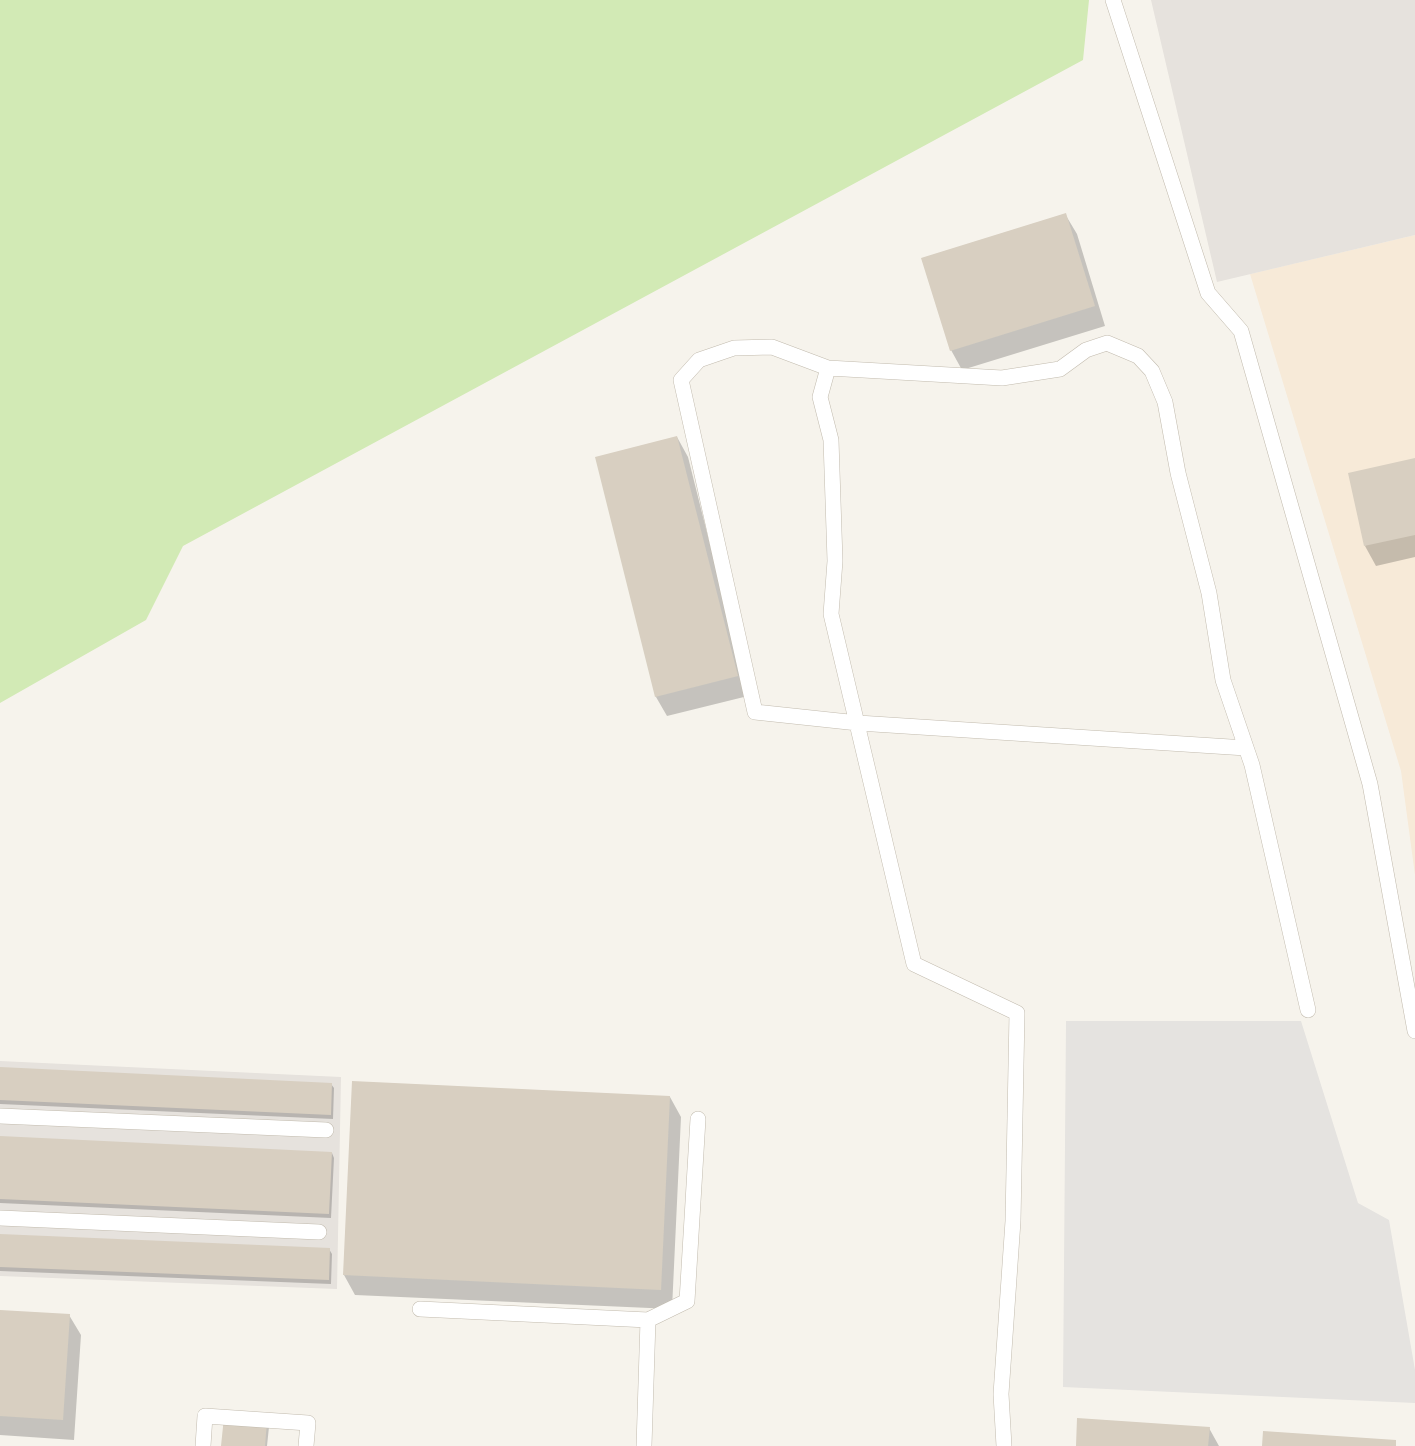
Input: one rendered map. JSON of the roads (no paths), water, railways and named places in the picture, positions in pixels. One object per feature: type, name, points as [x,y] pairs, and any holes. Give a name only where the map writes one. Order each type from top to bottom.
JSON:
[{"type":"lane","points":[[1113,0],[1208,293],[1241,331],[1370,784],[1415,1031]]},
{"type":"lane","points":[[1246,748],[858,724],[755,712],[681,380],[699,360],[734,348],[772,348],[828,368],[1002,378],[1060,369],[1086,350],[1107,343],[1138,356],[1152,371],[1165,402],[1178,473],[1209,594],[1223,680],[1252,765],[1308,1010]]},
{"type":"lane","points":[[828,368],[820,397],[831,440],[835,561],[831,614],[914,964],[1017,1013],[1013,1221],[1001,1394],[1004,1446]]},
{"type":"lane","points":[[0,1116],[326,1130]]},
{"type":"lane","points":[[420,1309],[648,1320],[687,1301],[698,1119]]},
{"type":"lane","points":[[0,1218],[319,1232]]},
{"type":"lane","points":[[644,1446],[648,1320]]},
{"type":"lane","points":[[203,1446],[206,1416],[308,1423],[306,1446]]}]
